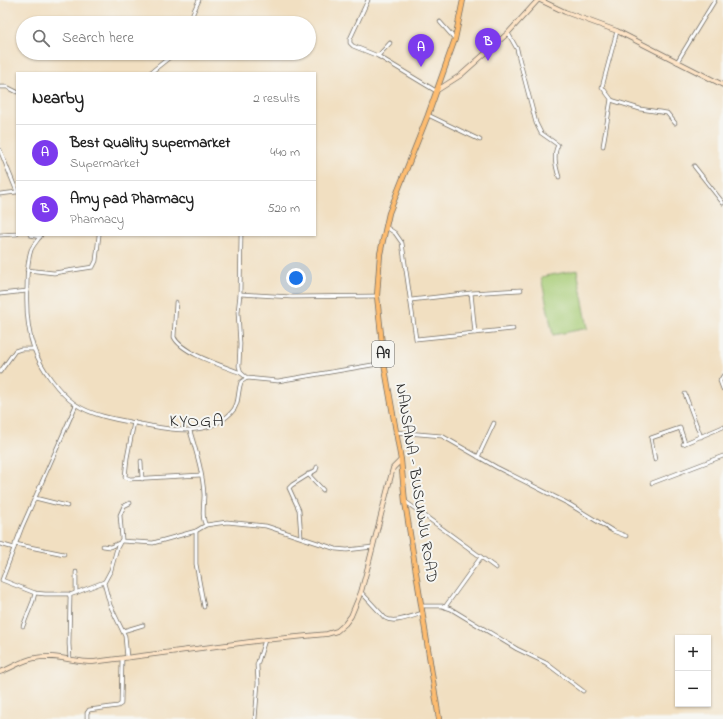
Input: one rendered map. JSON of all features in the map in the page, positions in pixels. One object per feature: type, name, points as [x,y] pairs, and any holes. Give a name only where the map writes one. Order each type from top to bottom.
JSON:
[{"type":"main road","name":"NANSANA - BUSUNJU ROAD","points":[[439,719],[405,502],[401,460],[384,363],[377,296],[380,254],[389,213],[428,115],[455,39],[464,0]]},
{"type":"street","points":[[194,16],[199,0]]},
{"type":"street","points":[[368,0],[350,39],[350,43],[353,46],[378,56],[436,91],[461,75],[508,33],[539,0],[565,12],[617,31],[723,85]]},
{"type":"street","points":[[677,62],[716,0]]},
{"type":"street","points":[[440,22],[455,39]]},
{"type":"street","points":[[603,146],[610,97],[602,87],[617,31]]},
{"type":"street","points":[[508,33],[517,49],[536,123],[541,133],[558,145],[556,149],[556,156],[559,177]]},
{"type":"street","points":[[378,56],[390,42]]},
{"type":"street","points":[[156,71],[168,60]]},
{"type":"street","points":[[0,87],[7,87],[16,92]]},
{"type":"street","points":[[610,100],[640,109],[667,113],[675,123]]},
{"type":"street","points":[[428,115],[480,140]]},
{"type":"street","points":[[0,150],[16,190]]},
{"type":"street","points":[[694,166],[723,203]]},
{"type":"street","points":[[0,194],[16,192]]},
{"type":"street","points":[[386,227],[395,233],[402,244],[416,339],[513,329]]},
{"type":"street","points":[[0,235],[16,234]]},
{"type":"street","points":[[41,236],[32,248],[27,270],[27,316],[34,349],[51,379],[61,392],[76,405],[98,415],[176,430],[190,431],[211,426],[230,414],[237,406],[241,382],[247,378]]},
{"type":"street","points":[[27,270],[54,273],[93,267],[96,261],[99,236]]},
{"type":"street","points":[[241,236],[240,294],[238,312],[240,344],[239,366],[241,373]]},
{"type":"street","points":[[411,300],[471,293],[521,290]]},
{"type":"street","points":[[0,294],[27,291]]},
{"type":"street","points":[[471,293],[475,333]]},
{"type":"street","points":[[240,294],[292,297],[377,296]]},
{"type":"street","points":[[176,302],[174,336],[176,342],[191,352],[241,373],[247,378],[278,381],[384,363]]},
{"type":"street","points":[[0,372],[15,351],[21,349],[34,349]]},
{"type":"street","points":[[723,376],[720,381],[723,389]]},
{"type":"street","points":[[685,394],[701,437]]},
{"type":"street","points":[[76,405],[35,498],[1,582],[35,593],[70,595],[104,582],[111,570],[122,536],[120,515],[123,508],[130,503]]},
{"type":"street","points":[[134,422],[125,477],[142,479],[201,475]]},
{"type":"street","points":[[478,457],[494,423]]},
{"type":"street","points":[[654,460],[651,438],[680,428],[684,444],[723,427]]},
{"type":"street","points":[[190,431],[201,475],[204,493],[204,521],[206,525]]},
{"type":"street","points":[[395,432],[442,436],[478,457],[569,504],[613,531],[626,536]]},
{"type":"street","points":[[652,483],[723,456]]},
{"type":"street","points":[[0,672],[36,657],[93,662],[265,640],[327,634],[336,631],[345,624],[351,616],[361,592],[393,468],[401,460]]},
{"type":"street","points":[[141,461],[142,479]]},
{"type":"street","points":[[301,537],[299,510],[289,488],[316,470],[318,467]]},
{"type":"street","points":[[308,474],[323,490]]},
{"type":"street","points":[[35,498],[66,506]]},
{"type":"street","points":[[405,502],[496,568]]},
{"type":"street","points":[[103,546],[110,547],[120,542],[153,543],[196,531],[206,525],[227,522],[266,526],[336,549],[347,550],[373,547]]},
{"type":"street","points":[[196,531],[196,564],[204,607]]},
{"type":"street","points":[[0,544],[14,548]]},
{"type":"street","points":[[16,544],[64,554]]},
{"type":"street","points":[[445,607],[481,557]]},
{"type":"street","points":[[76,572],[76,593]]},
{"type":"street","points":[[87,719],[87,713],[89,710],[118,706],[121,704],[125,659],[125,636],[110,605],[104,582]]},
{"type":"street","points":[[361,592],[384,618],[388,620],[423,613]]},
{"type":"street","points":[[23,626],[35,593]]},
{"type":"street","points":[[70,595],[70,659]]},
{"type":"street","points":[[422,606],[445,607],[451,609],[517,649],[546,663],[583,691]]},
{"type":"street","points":[[123,631],[143,625]]},
{"type":"street","points":[[255,719],[258,683],[257,665],[265,640]]},
{"type":"green space","points":[[577,270],[588,328],[553,335],[541,277]]},
{"type":"place","name":"Amy pad Pharmacy","points":[[488,61]]},
{"type":"place","name":"Best Quality supermarket","points":[[421,67]]},
{"type":"district","name":"KYOGA","points":[[197,422]]}]
